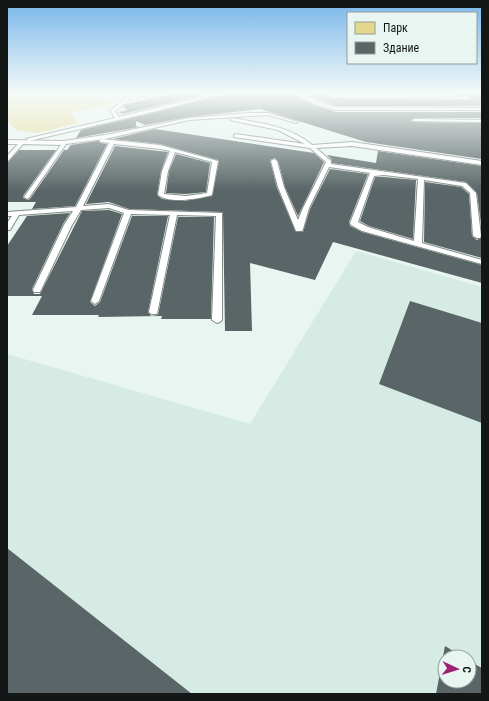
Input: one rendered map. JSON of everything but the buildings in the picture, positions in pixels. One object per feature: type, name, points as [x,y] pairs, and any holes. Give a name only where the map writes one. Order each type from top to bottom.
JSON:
[{"type":"lane","points":[[7,141],[24,140],[88,126]]},
{"type":"lane","points":[[7,141],[65,142],[155,126]]},
{"type":"lane","points":[[264,126],[280,129],[304,141],[329,162],[306,208],[299,229],[275,172],[274,162]]},
{"type":"lane","points":[[236,136],[311,147],[352,144],[482,163]]},
{"type":"lane","points":[[88,139],[160,147],[173,150],[215,161],[210,194],[196,198],[177,198],[161,195],[165,171],[173,150]]},
{"type":"lane","points":[[7,160],[22,142]]},
{"type":"lane","points":[[28,197],[65,142]]},
{"type":"lane","points":[[37,290],[68,225],[79,207],[112,142]]},
{"type":"lane","points":[[327,165],[464,184],[473,193],[477,236]]},
{"type":"lane","points":[[384,173],[372,174],[354,223],[365,230],[482,262]]},
{"type":"lane","points":[[418,244],[421,179]]},
{"type":"lane","points":[[7,214],[79,207],[109,206],[128,212],[220,214],[217,320]]},
{"type":"lane","points":[[94,301],[128,212]]},
{"type":"lane","points":[[7,228],[17,213]]},
{"type":"lane","points":[[154,312],[174,213]]},
{"type":"shaded area","points":[[356,251],[482,287],[482,694],[7,694],[7,354],[250,424]]},
{"type":"green space","points":[[12,126],[67,126],[38,133],[17,130]]}]
